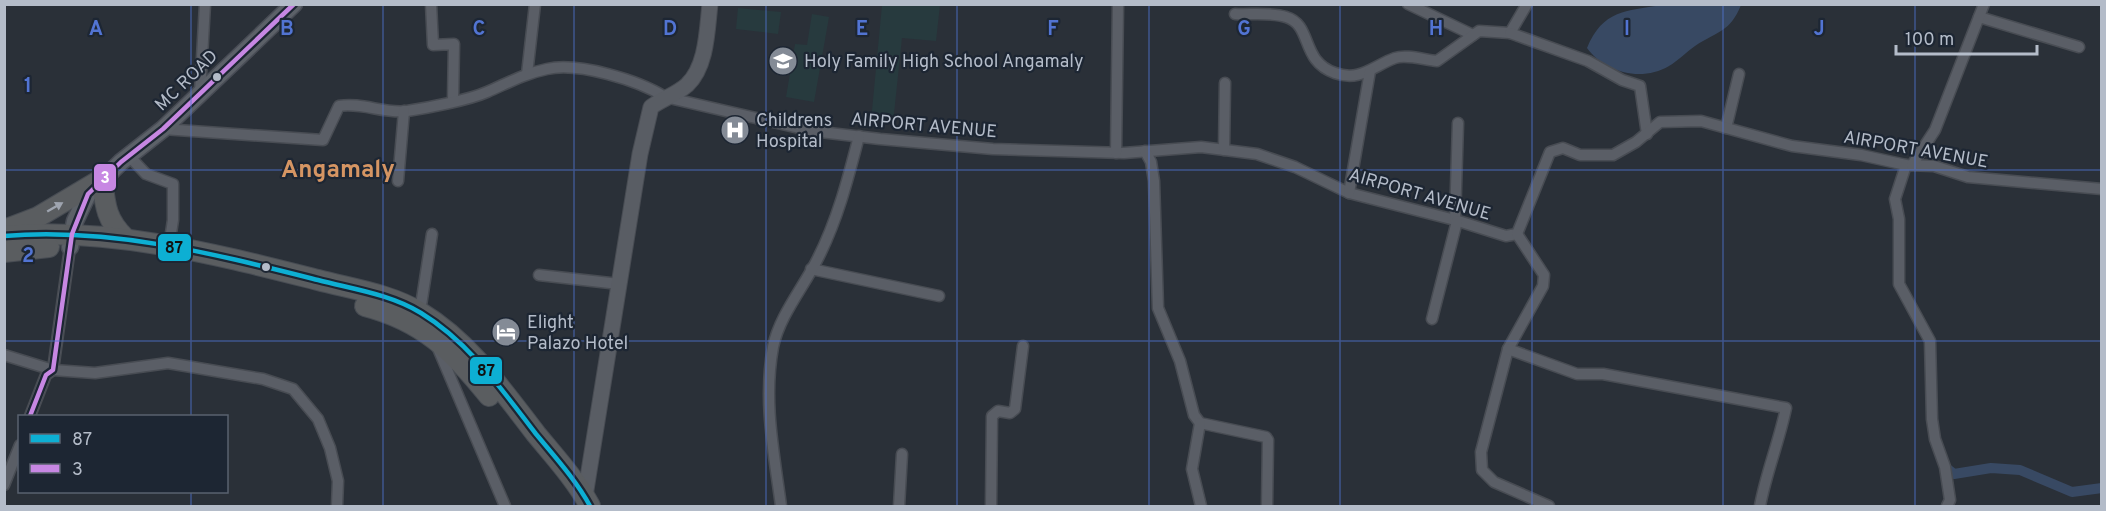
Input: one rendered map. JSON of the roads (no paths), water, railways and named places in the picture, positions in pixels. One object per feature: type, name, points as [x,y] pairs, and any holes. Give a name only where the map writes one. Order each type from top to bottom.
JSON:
[{"type":"highway","points":[[4,231],[38,217],[102,179],[104,207],[115,228],[125,238]]},
{"type":"highway","points":[[4,236],[75,240],[125,238],[169,246],[392,299],[420,312],[450,334],[480,364],[584,504]]},
{"type":"highway","points":[[4,252],[75,240],[134,251],[327,295],[390,312],[432,335],[484,390],[584,504]]},
{"type":"main road","name":"MC ROAD","points":[[75,240],[96,198],[102,179],[163,129],[294,4]]},
{"type":"main road","points":[[584,504],[640,154],[651,107],[685,87],[697,74],[710,4]]},
{"type":"street","points":[[200,93],[205,4]]},
{"type":"street","points":[[431,4],[433,45],[454,44],[453,100]]},
{"type":"street","points":[[527,74],[535,4]]},
{"type":"street","points":[[1116,153],[1118,4]]},
{"type":"street","points":[[1408,4],[1473,35]]},
{"type":"street","points":[[1510,33],[1527,4]]},
{"type":"street","points":[[1947,507],[1950,500],[1945,467],[1935,439],[1932,419],[1930,341],[1899,284],[1899,219],[1895,199],[1909,165],[1935,130],[1984,4]]},
{"type":"street","points":[[1235,14],[1286,17],[1300,25],[1315,61],[1323,68],[1353,76],[1370,71],[1398,57],[1437,61],[1479,31],[1510,33],[1588,61],[1622,80],[1640,86],[1647,134]]},
{"type":"street","points":[[1979,17],[2079,47]]},
{"type":"street","name":"AIRPORT AVENUE","points":[[405,111],[486,93],[514,77],[550,68],[621,76],[650,87],[665,97],[812,131],[993,149],[1116,153],[1201,147],[1257,154],[1296,166],[1349,193],[1456,220],[1506,236],[1517,234],[1550,152],[1563,148],[1580,155],[1613,155],[1647,134],[1660,122],[1701,121],[1792,146],[1861,155],[1909,165],[1934,166],[1968,177],[2102,189]]},
{"type":"street","points":[[1349,193],[1370,71]]},
{"type":"street","points":[[1726,129],[1739,74]]},
{"type":"street","points":[[1224,150],[1225,84]]},
{"type":"street","points":[[163,129],[323,140],[339,106],[354,104],[405,111],[399,182]]},
{"type":"street","points":[[1432,319],[1456,220],[1458,123]]},
{"type":"street","points":[[781,507],[768,409],[773,345],[786,313],[811,269],[844,196],[859,136]]},
{"type":"street","points":[[1145,151],[1151,162],[1154,181],[1158,308],[1178,353],[1194,416],[1200,423],[1266,437],[1269,451],[1267,507]]},
{"type":"street","points":[[129,156],[146,174],[173,184],[173,220],[169,246]]},
{"type":"street","points":[[420,312],[432,234]]},
{"type":"street","points":[[1517,234],[1544,275],[1539,297],[1508,349],[1481,452],[1482,470],[1494,482],[1550,507]]},
{"type":"street","points":[[31,415],[46,375],[53,370],[75,240]]},
{"type":"street","points":[[811,269],[939,296]]},
{"type":"street","points":[[539,275],[619,284]]},
{"type":"street","points":[[432,335],[505,507]]},
{"type":"street","points":[[991,507],[992,416],[998,411],[1010,413],[1015,409],[1023,346]]},
{"type":"street","points":[[1508,349],[1577,374],[1603,374],[1786,408],[1781,434],[1765,475],[1760,507]]},
{"type":"street","points":[[4,355],[53,370],[123,371],[168,363],[263,379],[293,389],[318,419],[330,448],[338,481],[337,507]]},
{"type":"street","points":[[1200,423],[1192,469],[1201,507]]},
{"type":"street","points":[[4,485],[18,450]]},
{"type":"street","points":[[899,507],[902,454]]},
{"type":"water","points":[[1662,5],[1741,5],[1728,26],[1658,71],[1636,74],[1614,69],[1595,57],[1587,48],[1593,35],[1608,19],[1626,11]]},
{"type":"waterway","points":[[1945,467],[1954,474],[1991,468],[2020,470],[2072,492],[2102,488]]},
{"type":"place","name":"Holy Family High School Angamaly","points":[[783,61]]},
{"type":"place","name":"Childrens Hospital","points":[[735,130]]},
{"type":"place","name":"Elight Palazo Hotel","points":[[506,332]]},
{"type":"district","name":"Angamaly","points":[[338,169]]}]
